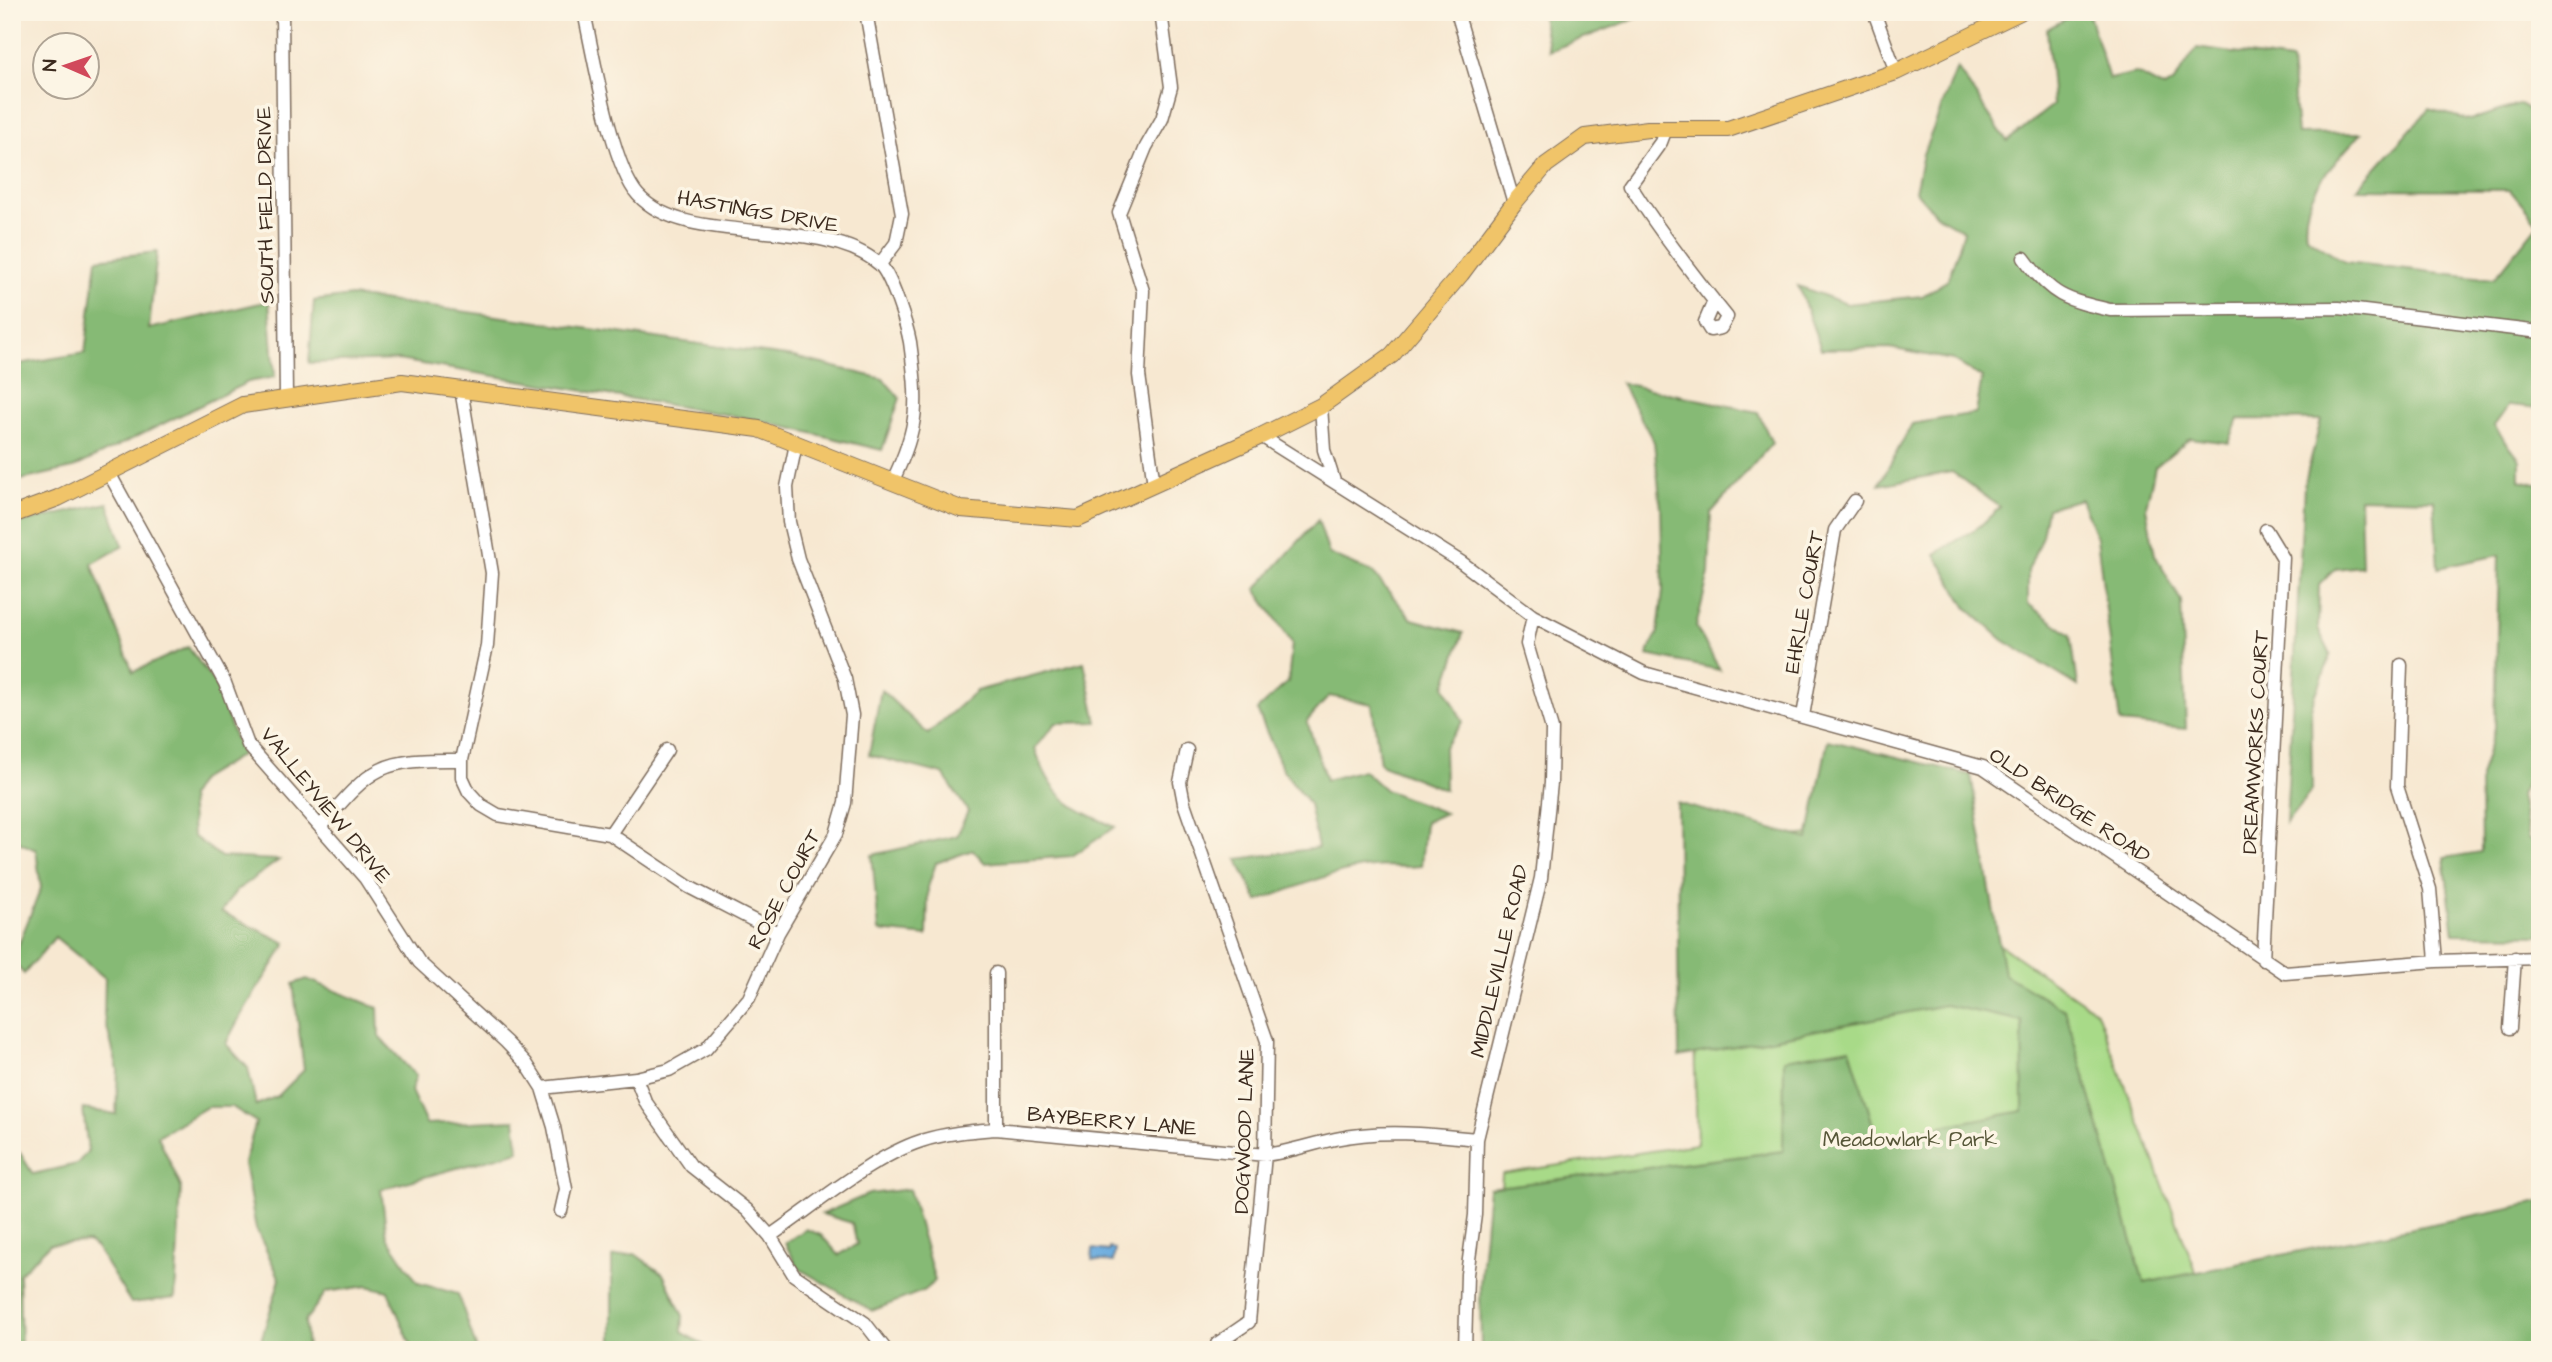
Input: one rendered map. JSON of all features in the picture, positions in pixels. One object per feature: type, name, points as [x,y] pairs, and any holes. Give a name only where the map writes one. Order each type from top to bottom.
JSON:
[{"type":"main road","points":[[12,515],[40,506],[243,405],[402,382],[759,429],[961,509],[1078,519],[1261,436],[1321,405],[1392,355],[1461,274],[1546,165],[1585,137],[1666,129],[1728,129],[1896,72],[2020,12]]},
{"type":"street","name":"SOUTH FIELD DRIVE","points":[[282,12],[286,397]]},
{"type":"street","name":"HASTINGS DRIVE","points":[[584,12],[623,172],[638,195],[664,214],[699,223],[812,238],[846,247],[880,264]]},
{"type":"street","points":[[866,12],[902,214],[896,243],[880,264],[906,320],[917,391],[910,445],[893,480]]},
{"type":"street","points":[[1154,485],[1139,375],[1143,291],[1119,213],[1146,147],[1162,119],[1171,87],[1161,12]]},
{"type":"street","points":[[1457,12],[1514,203]]},
{"type":"street","points":[[1874,12],[1896,72]]},
{"type":"street","points":[[1666,129],[1661,142],[1630,185],[1670,247],[1714,301]]},
{"type":"street","points":[[2024,258],[2043,284],[2073,301],[2110,310],[2339,308],[2540,332]]},
{"type":"street","points":[[461,389],[492,573],[487,646],[462,760],[462,777],[469,792],[481,806],[498,815],[610,834],[689,887],[778,933]]},
{"type":"street","points":[[1321,405],[1324,450],[1334,481]]},
{"type":"street","points":[[1261,436],[1461,562],[1533,617]]},
{"type":"street","name":"ROSE COURT","points":[[542,1088],[636,1078],[669,1070],[706,1049],[749,998],[778,933],[836,834],[845,803],[852,715],[845,679],[798,559],[789,522],[787,486],[796,444]]},
{"type":"street","name":"VALLEYVIEW DRIVE","points":[[109,473],[225,683],[248,746],[365,878],[419,962],[506,1042],[526,1063],[542,1088],[554,1127],[566,1189],[561,1211]]},
{"type":"street","name":"EHRLE COURT","points":[[1803,716],[1835,530],[1855,501]]},
{"type":"street","name":"DREAMWORKS COURT","points":[[2263,960],[2283,558],[2266,530]]},
{"type":"street","name":"OLD BRIDGE ROAD","points":[[1533,617],[1644,673],[1983,767],[2285,973],[2436,961],[2540,958]]},
{"type":"street","name":"MIDDLEVILLE ROAD","points":[[1465,1350],[1467,1274],[1475,1215],[1477,1139],[1541,878],[1551,783],[1552,729],[1527,644],[1533,617]]},
{"type":"street","points":[[2401,665],[2397,786],[2430,889],[2436,961]]},
{"type":"street","points":[[610,834],[667,750]]},
{"type":"street","name":"DOGWOOD LANE","points":[[1187,750],[1180,782],[1184,803],[1267,1041],[1265,1155],[1249,1321],[1217,1344]]},
{"type":"street","points":[[320,827],[356,785],[393,763],[462,760]]},
{"type":"street","points":[[2510,1028],[2515,958]]},
{"type":"street","points":[[996,972],[996,1129]]},
{"type":"street","points":[[636,1078],[645,1101],[691,1166],[747,1210],[770,1236],[794,1275],[865,1323],[886,1350]]},
{"type":"street","name":"BAYBERRY LANE","points":[[770,1236],[895,1152],[946,1134],[996,1129],[1265,1155],[1292,1152],[1336,1139],[1386,1133],[1477,1139]]},
{"type":"green space","points":[[1541,12],[1653,12],[1549,51]]},
{"type":"green space","points":[[2078,12],[2088,12],[2109,79],[2136,73],[2164,88],[2174,82],[2197,48],[2291,61],[2297,134],[2361,133],[2331,167],[2314,192],[2306,220],[2306,236],[2345,262],[2494,279],[2538,224],[2510,190],[2357,189],[2429,109],[2470,120],[2521,104],[2540,119],[2540,408],[2509,405],[2494,426],[2520,460],[2520,480],[2540,485],[2540,754],[2520,795],[2528,838],[2540,848],[2540,935],[2454,934],[2444,858],[2481,852],[2480,777],[2495,728],[2499,555],[2438,568],[2434,500],[2360,498],[2362,566],[2335,569],[2319,585],[2318,629],[2331,655],[2311,707],[2312,790],[2286,823],[2304,486],[2321,420],[2238,419],[2229,443],[2190,438],[2155,467],[2146,507],[2155,555],[2181,601],[2186,729],[2120,723],[2097,538],[2081,499],[2047,508],[2042,536],[2028,571],[2028,604],[2071,635],[2078,686],[2003,640],[1967,608],[1935,554],[1980,526],[2000,507],[1952,472],[1879,485],[1912,424],[1976,413],[1982,378],[1953,360],[1889,348],[1821,349],[1798,286],[1847,304],[1922,296],[1948,280],[1964,231],[1936,215],[1915,191],[1923,154],[1957,68],[2007,141],[2053,105],[2047,29]]},
{"type":"green space","points":[[157,252],[149,329],[269,301],[275,377],[248,382],[73,468],[12,482],[12,365],[85,353],[97,259]]},
{"type":"green space","points":[[351,296],[794,357],[883,379],[900,398],[882,450],[753,419],[398,360],[309,363],[314,301]]},
{"type":"green space","points":[[1621,383],[1758,412],[1772,443],[1711,513],[1709,573],[1696,627],[1720,670],[1647,655],[1658,632],[1663,591],[1661,508],[1654,442]]},
{"type":"green space","points":[[108,503],[123,546],[92,564],[133,672],[188,647],[216,685],[241,755],[200,780],[190,796],[193,836],[221,857],[279,860],[236,891],[221,912],[286,943],[239,1018],[226,1044],[248,1068],[256,1105],[278,1096],[304,1070],[293,984],[307,979],[378,1008],[379,1036],[416,1076],[411,1091],[426,1124],[515,1120],[519,1151],[381,1189],[387,1237],[418,1283],[458,1294],[477,1350],[413,1350],[388,1291],[367,1286],[326,1292],[305,1321],[307,1350],[258,1350],[280,1279],[256,1229],[244,1163],[256,1122],[232,1107],[207,1107],[158,1136],[181,1187],[175,1298],[131,1303],[97,1249],[88,1242],[50,1244],[19,1274],[21,1350],[12,1350],[12,1155],[20,1153],[33,1174],[77,1164],[88,1151],[83,1109],[116,1114],[118,1070],[104,1016],[105,978],[55,937],[24,974],[12,961],[41,888],[36,850],[12,839],[12,525]]},
{"type":"green space","points":[[1318,520],[1329,554],[1373,573],[1412,619],[1463,633],[1445,687],[1463,722],[1444,747],[1445,790],[1380,764],[1372,704],[1329,696],[1307,721],[1326,780],[1363,770],[1385,790],[1445,813],[1425,822],[1421,866],[1378,866],[1343,872],[1258,901],[1237,859],[1318,848],[1309,804],[1283,770],[1257,710],[1288,682],[1292,643],[1256,589]]},
{"type":"green space","points":[[1084,662],[1097,722],[1056,723],[1035,748],[1048,779],[1064,799],[1115,827],[1072,856],[985,863],[973,850],[936,863],[928,887],[927,936],[879,931],[872,855],[957,836],[968,811],[943,774],[869,755],[881,690],[928,734],[976,691]]},
{"type":"green space","name":"Meadowlark Park","points":[[1828,740],[1971,775],[2004,974],[2065,1010],[2144,1283],[2540,1202],[2540,1350],[1481,1350],[1480,1286],[1489,1188],[1783,1151],[1784,1059],[1850,1048],[1877,1138],[2023,1111],[2022,1021],[1945,1005],[1679,1057],[1677,803],[1808,839]]},
{"type":"green space","name":"Meadowlark Park","points":[[1836,832],[2097,1012],[2203,1290],[2540,1350],[1491,1350],[1502,1174],[1697,1144],[1689,845]]},
{"type":"green space","points":[[909,1189],[935,1281],[923,1291],[872,1311],[798,1268],[785,1243],[806,1229],[821,1235],[839,1255],[857,1244],[852,1223],[822,1214],[869,1194]]},
{"type":"green space","points":[[635,1254],[663,1274],[683,1316],[682,1332],[712,1350],[599,1350],[612,1341],[612,1257]]},
{"type":"water","points":[[1109,1248],[1115,1249],[1113,1262],[1092,1260],[1093,1249],[1109,1251]]}]
